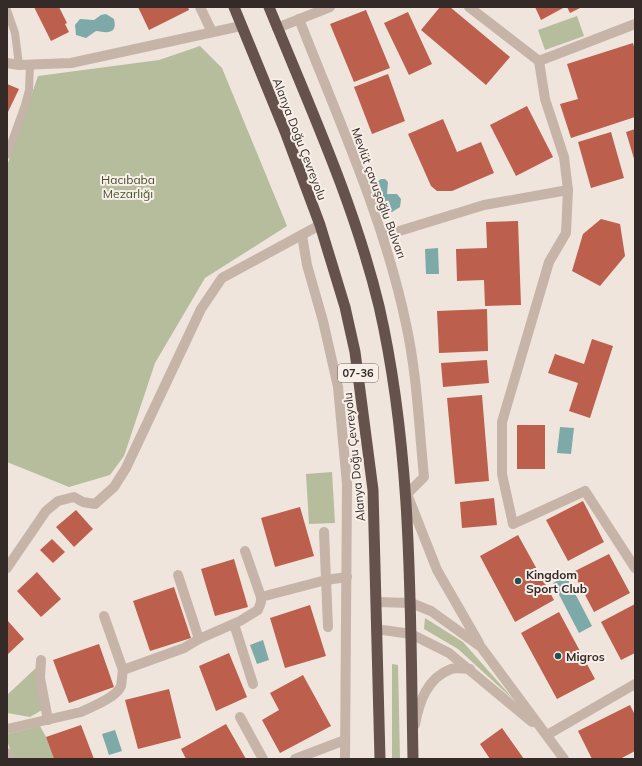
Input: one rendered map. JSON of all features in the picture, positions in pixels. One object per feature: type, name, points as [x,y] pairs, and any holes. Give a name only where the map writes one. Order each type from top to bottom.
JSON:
[{"type":"highway","name":"Alanya Doğu Çevreyolu","points":[[234,7],[286,134],[320,225],[345,307],[362,396],[373,490],[380,759]]},
{"type":"highway","name":"Alanya Doğu Çevreyolu","points":[[269,7],[344,190],[379,306],[396,402],[407,494],[411,603],[413,759]]},
{"type":"street","points":[[200,7],[212,32]]},
{"type":"street","points":[[277,28],[330,7]]},
{"type":"street","points":[[469,7],[538,61],[545,99],[564,157],[568,190],[566,233],[549,262],[502,422],[502,474],[513,524],[585,491],[635,568]]},
{"type":"street","name":"Mevlüt çavuşoğlu Bulvarı","points":[[299,19],[383,236],[406,325],[416,392],[424,477],[407,494]]},
{"type":"street","points":[[538,61],[635,24]]},
{"type":"street","points":[[7,63],[25,65],[71,63],[241,26]]},
{"type":"street","points":[[383,236],[484,205],[568,190]]},
{"type":"street","points":[[7,568],[46,511],[58,501],[74,497],[83,502],[95,504],[114,487],[126,468],[201,310],[222,278],[320,225]]},
{"type":"street","points":[[302,235],[307,265],[338,387],[347,484],[345,759]]},
{"type":"street","points":[[407,494],[438,570],[481,647],[564,759]]},
{"type":"street","points":[[324,532],[328,627]]},
{"type":"street","points":[[123,670],[184,648],[199,639],[234,624],[258,610],[261,597],[245,551]]},
{"type":"street","points":[[178,575],[199,639]]},
{"type":"street","points":[[261,597],[326,580],[347,577]]},
{"type":"street","points":[[376,602],[411,603],[431,611],[481,647]]},
{"type":"street","points":[[7,729],[81,712],[112,695],[121,687],[123,670],[104,616]]},
{"type":"street","points":[[234,624],[253,684]]},
{"type":"street","points":[[376,629],[411,634],[450,653],[546,735]]},
{"type":"street","points":[[41,660],[40,678],[48,720]]},
{"type":"street","points":[[413,741],[418,713],[425,690],[437,678],[452,669],[470,669]]},
{"type":"street","points":[[546,735],[635,684]]},
{"type":"street","points":[[240,717],[263,759]]},
{"type":"street","points":[[296,759],[345,740]]},
{"type":"street","points":[[7,753],[9,759]]},
{"type":"lane","points":[[7,10],[25,65],[29,90],[26,105],[7,155]]},
{"type":"green space","points":[[577,16],[584,36],[545,50],[538,30]]},
{"type":"green space","name":"Hacıbaba Mezarlığı","points":[[200,46],[222,68],[287,226],[205,278],[155,363],[124,456],[110,475],[69,487],[7,462],[7,166],[38,76],[159,60]]},
{"type":"green space","points":[[332,472],[335,523],[309,524],[306,474]]},
{"type":"green space","points":[[425,618],[463,642],[515,701],[458,649],[424,629]]},
{"type":"green space","points":[[392,664],[398,665],[400,759],[392,759]]},
{"type":"green space","points":[[38,666],[42,710],[30,717],[7,713],[7,695]]},
{"type":"green space","points":[[40,726],[46,737],[54,759],[14,759],[7,741],[7,734]]},
{"type":"water","points":[[106,14],[114,19],[115,24],[112,31],[96,31],[86,38],[76,35],[75,25],[80,19],[94,20],[101,15]]},
{"type":"water","points":[[381,179],[385,179],[388,182],[387,194],[397,194],[401,199],[400,207],[392,212],[384,209],[376,186],[377,182]]},
{"type":"water","points":[[438,248],[439,274],[426,274],[425,249]]},
{"type":"water","points":[[560,427],[574,428],[571,454],[557,453]]},
{"type":"water","points":[[566,576],[592,626],[579,633],[553,583]]},
{"type":"water","points":[[263,640],[269,660],[257,664],[250,645]]},
{"type":"water","points":[[115,730],[122,751],[109,755],[102,734]]},
{"type":"building","points":[[34,7],[59,7],[67,23],[65,24],[69,32],[51,41]]},
{"type":"building","points":[[138,7],[188,7],[189,10],[149,30]]},
{"type":"building","points":[[440,7],[450,7],[510,57],[486,85],[421,30]]},
{"type":"building","points":[[535,7],[565,7],[541,20]]},
{"type":"building","points":[[567,7],[582,7],[570,13]]},
{"type":"building","points":[[366,10],[390,68],[354,82],[330,24]]},
{"type":"building","points":[[408,12],[432,64],[409,75],[384,23]]},
{"type":"building","points":[[633,43],[635,50],[635,117],[571,138],[560,104],[578,99],[567,64]]},
{"type":"building","points":[[388,74],[405,121],[372,134],[354,87]]},
{"type":"building","points":[[7,84],[19,89],[7,114]]},
{"type":"building","points":[[527,106],[553,157],[516,176],[490,125]]},
{"type":"building","points":[[443,119],[457,152],[481,142],[494,173],[452,191],[437,191],[431,186],[408,134]]},
{"type":"building","points":[[635,129],[635,162],[626,132]]},
{"type":"building","points":[[611,132],[624,178],[591,188],[578,142]]},
{"type":"building","points":[[601,219],[620,224],[625,256],[600,286],[572,271],[583,234]]},
{"type":"building","points":[[518,221],[521,305],[485,306],[484,280],[457,281],[456,249],[487,248],[486,222]]},
{"type":"building","points":[[487,309],[488,351],[439,353],[437,311]]},
{"type":"building","points":[[592,339],[613,346],[590,418],[569,411],[578,383],[548,373],[555,354],[584,364]]},
{"type":"building","points":[[487,360],[489,383],[443,387],[441,363]]},
{"type":"building","points":[[482,395],[489,481],[455,484],[447,398]]},
{"type":"building","points":[[517,425],[545,425],[545,469],[517,469]]},
{"type":"building","points":[[494,498],[497,525],[462,528],[460,502]]},
{"type":"building","points":[[583,501],[604,542],[568,561],[546,520]]},
{"type":"building","points":[[300,507],[314,556],[275,567],[261,518]]},
{"type":"building","points":[[76,510],[93,529],[74,547],[56,527]]},
{"type":"building","points":[[518,535],[554,600],[515,622],[480,556]]},
{"type":"building","points":[[52,539],[65,552],[53,563],[40,550]]},
{"type":"building","points":[[609,554],[630,593],[594,612],[573,572]]},
{"type":"building","points":[[234,559],[248,607],[215,616],[201,569]]},
{"type":"building","points":[[37,572],[61,599],[41,617],[17,591]]},
{"type":"building","points":[[174,587],[191,638],[150,651],[133,601]]},
{"type":"building","points":[[635,604],[635,653],[621,660],[601,622]]},
{"type":"building","points":[[310,605],[326,656],[285,668],[270,618]]},
{"type":"building","name":"Migros","points":[[559,612],[595,679],[557,699],[521,633]]},
{"type":"building","points":[[7,620],[24,639],[7,655]]},
{"type":"building","points":[[99,644],[114,687],[69,703],[53,660]]},
{"type":"building","points":[[229,653],[247,697],[216,711],[199,666]]},
{"type":"building","points":[[303,675],[331,726],[280,753],[262,720],[279,710],[270,693]]},
{"type":"building","points":[[169,689],[181,738],[138,749],[125,700]]},
{"type":"building","points":[[630,705],[635,715],[635,751],[620,759],[592,759],[578,731]]},
{"type":"building","points":[[226,724],[246,759],[186,759],[181,749]]},
{"type":"building","points":[[81,725],[94,759],[54,759],[46,737]]},
{"type":"building","points":[[502,728],[524,759],[490,759],[480,744]]},
{"type":"place","name":"Kingdom Sport Club","points":[[518,581]]},
{"type":"place","name":"Migros","points":[[558,656]]}]
